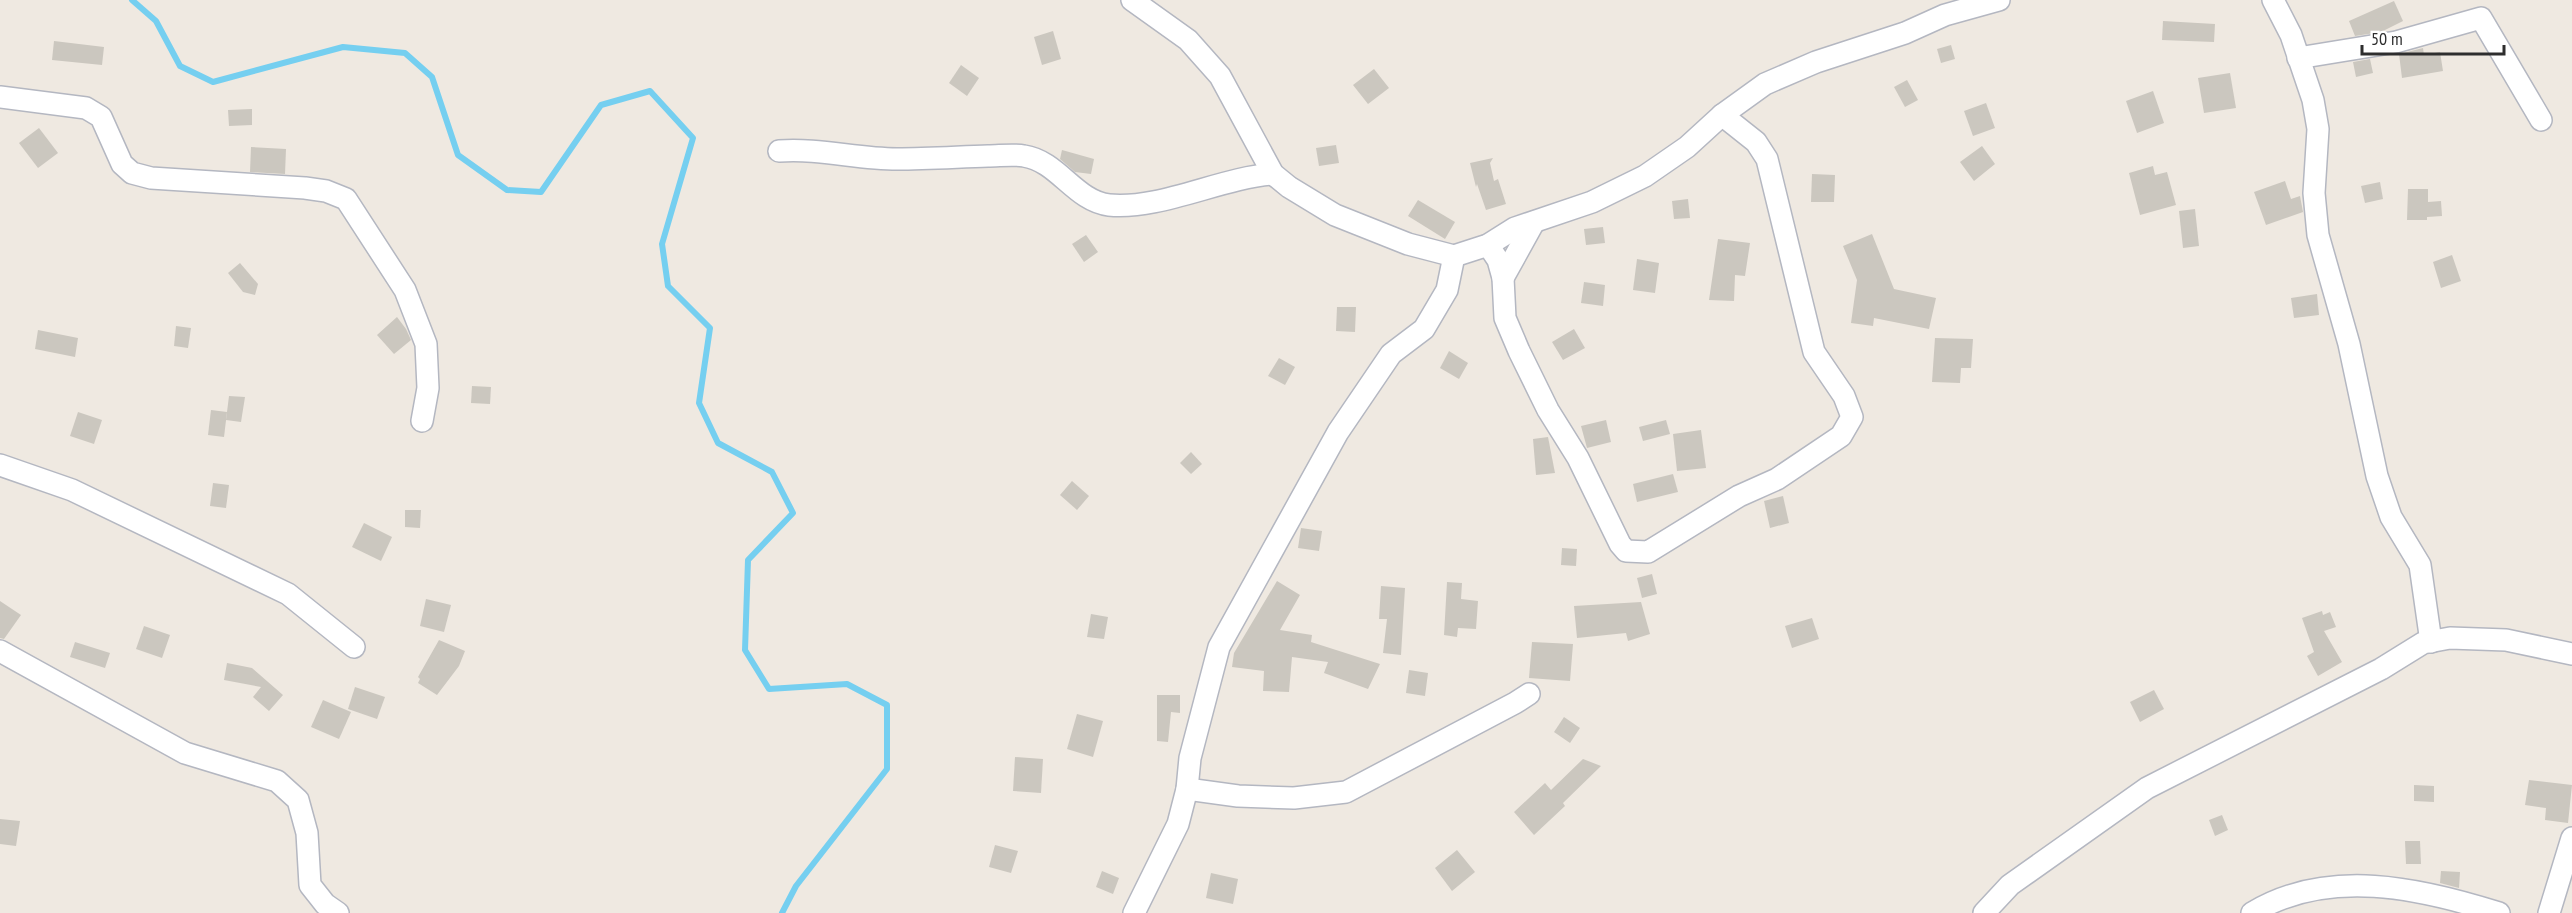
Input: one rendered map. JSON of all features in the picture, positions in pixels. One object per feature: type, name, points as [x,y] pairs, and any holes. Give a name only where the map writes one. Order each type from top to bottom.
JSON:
[{"type":"street","points":[[1132,0],[1188,39],[1220,76],[1273,174],[1289,187],[1335,215],[1408,244],[1454,256],[1488,245],[1515,228],[1592,202],[1645,176],[1687,147],[1722,115],[1765,84],[1816,62],[1905,33],[1941,8],[1999,0]]},
{"type":"street","points":[[2273,0],[2291,35],[2313,100],[2318,129],[2314,193],[2318,235],[2349,344],[2377,476],[2391,518],[2420,565],[2431,642]]},
{"type":"street","points":[[2298,58],[2396,42],[2481,18],[2541,120]]},
{"type":"street","points":[[0,97],[86,108],[101,117],[122,164],[132,173],[151,178],[305,188],[326,191],[346,199],[405,290],[426,344],[428,388],[422,421]]},
{"type":"street","points":[[1488,245],[1498,260],[1503,278],[1505,318],[1548,410],[1578,458],[1620,544],[1626,551],[1648,552],[1739,496],[1777,479],[1841,436],[1849,426],[1852,417],[1844,396],[1814,352],[1767,159],[1756,142],[1722,115]]},
{"type":"street","points":[[779,151],[809,149],[857,157],[896,159],[1023,155],[1044,162],[1081,193],[1107,205],[1130,205],[1161,200],[1245,176],[1273,174]]},
{"type":"street","points":[[1503,278],[1533,222]]},
{"type":"street","points":[[1134,913],[1178,825],[1187,789],[1190,758],[1219,646],[1338,432],[1391,354],[1424,329],[1430,320],[1447,290],[1454,256]]},
{"type":"street","points":[[0,465],[72,490],[288,594],[354,647]]},
{"type":"street","points":[[1984,913],[2010,885],[2147,788],[2372,674],[2423,643],[2450,638],[2506,640],[2572,654]]},
{"type":"street","points":[[0,651],[185,753],[277,781],[298,800],[307,833],[310,885],[324,904],[338,913]]},
{"type":"street","points":[[1187,789],[1238,796],[1294,798],[1346,792],[1529,694]]},
{"type":"street","points":[[2548,913],[2572,838]]},
{"type":"street","points":[[2252,913],[2298,892],[2338,886],[2378,886],[2419,890],[2499,913]]},
{"type":"building","points":[[2394,1],[2403,21],[2381,32],[2355,36],[2349,21]]},
{"type":"building","points":[[2163,21],[2215,24],[2214,42],[2162,40]]},
{"type":"building","points":[[1053,31],[1061,59],[1042,65],[1034,37]]},
{"type":"building","points":[[54,41],[104,47],[102,65],[52,60]]},
{"type":"building","points":[[1951,45],[1955,59],[1941,63],[1937,49]]},
{"type":"building","points":[[2423,48],[2424,55],[2440,52],[2443,71],[2402,78],[2399,54]]},
{"type":"building","points":[[2370,59],[2373,73],[2356,77],[2353,62]]},
{"type":"building","points":[[961,65],[979,78],[967,96],[949,83]]},
{"type":"building","points":[[1374,69],[1389,88],[1368,104],[1353,85]]},
{"type":"building","points":[[2230,73],[2236,108],[2204,113],[2198,78]]},
{"type":"building","points":[[1907,80],[1918,100],[1905,107],[1894,87]]},
{"type":"building","points":[[2153,91],[2164,123],[2137,133],[2126,101]]},
{"type":"building","points":[[1986,103],[1995,128],[1973,136],[1964,111]]},
{"type":"building","points":[[252,109],[252,125],[229,126],[228,110]]},
{"type":"building","points":[[39,128],[58,153],[38,168],[19,143]]},
{"type":"building","points":[[1336,145],[1339,163],[1319,166],[1316,148]]},
{"type":"building","points":[[1982,146],[1995,164],[1974,181],[1960,162]]},
{"type":"building","points":[[251,147],[286,149],[285,174],[250,172]]},
{"type":"building","points":[[1062,150],[1094,159],[1091,174],[1075,172],[1060,159]]},
{"type":"building","points":[[1493,158],[1490,163],[1494,181],[1498,179],[1506,204],[1486,210],[1477,184],[1476,187],[1470,163]]},
{"type":"building","points":[[2153,166],[2155,175],[2167,172],[2176,205],[2140,215],[2129,173]]},
{"type":"building","points":[[1812,174],[1835,175],[1834,202],[1811,202]]},
{"type":"building","points":[[2285,181],[2291,199],[2300,196],[2303,212],[2266,225],[2254,192]]},
{"type":"building","points":[[2380,182],[2383,199],[2365,203],[2361,186]]},
{"type":"building","points":[[2408,189],[2428,189],[2428,202],[2441,201],[2442,216],[2427,217],[2427,220],[2407,220]]},
{"type":"building","points":[[1688,199],[1690,218],[1674,219],[1672,201]]},
{"type":"building","points":[[1418,200],[1455,222],[1445,239],[1408,216]]},
{"type":"building","points":[[2195,209],[2199,246],[2183,248],[2179,211]]},
{"type":"building","points":[[1603,227],[1605,243],[1586,245],[1584,229]]},
{"type":"building","points":[[1872,234],[1894,289],[1936,298],[1929,329],[1874,318],[1873,326],[1851,323],[1857,280],[1843,246]]},
{"type":"building","points":[[1086,235],[1098,252],[1084,262],[1072,244]]},
{"type":"building","points":[[1718,239],[1750,243],[1745,276],[1735,275],[1734,301],[1709,300]]},
{"type":"building","points":[[2452,255],[2461,281],[2441,288],[2433,262]]},
{"type":"building","points":[[1637,259],[1659,263],[1655,293],[1633,290]]},
{"type":"building","points":[[240,263],[258,284],[255,295],[243,292],[228,273]]},
{"type":"building","points":[[1584,282],[1605,285],[1603,306],[1581,303]]},
{"type":"building","points":[[2317,294],[2319,315],[2294,318],[2291,298]]},
{"type":"building","points":[[1337,307],[1356,307],[1355,332],[1336,331]]},
{"type":"building","points":[[397,317],[411,340],[394,354],[377,335]]},
{"type":"building","points":[[176,326],[191,328],[188,348],[174,346]]},
{"type":"building","points":[[1574,329],[1585,348],[1563,360],[1552,342]]},
{"type":"building","points":[[38,330],[78,338],[75,357],[35,349]]},
{"type":"building","points":[[1935,338],[1973,339],[1971,368],[1961,368],[1960,383],[1932,382]]},
{"type":"building","points":[[1449,351],[1468,363],[1459,379],[1440,368]]},
{"type":"building","points":[[1279,358],[1295,367],[1285,385],[1268,376]]},
{"type":"building","points":[[472,386],[491,387],[490,404],[471,403]]},
{"type":"building","points":[[229,396],[245,397],[241,422],[226,420]]},
{"type":"building","points":[[211,410],[227,412],[224,437],[208,435]]},
{"type":"building","points":[[78,412],[102,420],[94,444],[70,436]]},
{"type":"building","points":[[1606,420],[1611,442],[1587,448],[1581,426]]},
{"type":"building","points":[[1666,420],[1670,434],[1643,441],[1639,427]]},
{"type":"building","points":[[1701,430],[1706,468],[1677,471],[1673,434]]},
{"type":"building","points":[[1548,437],[1555,473],[1536,475],[1533,439]]},
{"type":"building","points":[[1191,452],[1202,464],[1191,474],[1180,463]]},
{"type":"building","points":[[1673,474],[1678,492],[1637,502],[1633,484]]},
{"type":"building","points":[[1072,481],[1089,496],[1077,510],[1060,495]]},
{"type":"building","points":[[213,483],[229,485],[226,508],[210,506]]},
{"type":"building","points":[[1783,496],[1789,523],[1770,528],[1764,501]]},
{"type":"building","points":[[405,510],[421,510],[420,528],[405,527]]},
{"type":"building","points":[[364,523],[392,537],[381,561],[352,547]]},
{"type":"building","points":[[1301,528],[1322,531],[1319,551],[1298,548]]},
{"type":"building","points":[[1562,548],[1577,549],[1576,566],[1561,565]]},
{"type":"building","points":[[1652,574],[1657,594],[1642,598],[1637,578]]},
{"type":"building","points":[[1277,581],[1300,595],[1280,630],[1312,635],[1311,642],[1380,664],[1368,689],[1324,673],[1328,662],[1292,657],[1289,692],[1263,691],[1264,671],[1232,667],[1234,653]]},
{"type":"building","points":[[1447,582],[1462,583],[1461,599],[1478,601],[1476,629],[1458,628],[1457,637],[1444,635]]},
{"type":"building","points":[[1381,586],[1405,588],[1401,655],[1383,653],[1387,619],[1379,619]]},
{"type":"building","points":[[426,599],[451,605],[444,632],[420,626]]},
{"type":"building","points":[[0,601],[21,615],[4,639],[0,638]]},
{"type":"building","points":[[1641,602],[1650,634],[1628,641],[1626,633],[1577,638],[1574,606]]},
{"type":"building","points":[[2322,611],[2323,615],[2330,612],[2336,627],[2324,631],[2342,662],[2318,676],[2307,656],[2314,652],[2302,618]]},
{"type":"building","points":[[1091,614],[1108,617],[1104,639],[1087,637]]},
{"type":"building","points":[[1812,618],[1819,639],[1792,648],[1785,626]]},
{"type":"building","points":[[144,626],[170,635],[162,658],[136,649]]},
{"type":"building","points":[[439,640],[465,651],[459,666],[437,695],[418,683],[420,679],[418,677]]},
{"type":"building","points":[[75,642],[110,653],[105,668],[70,657]]},
{"type":"building","points":[[1532,642],[1573,644],[1570,681],[1529,678]]},
{"type":"building","points":[[227,663],[252,668],[283,695],[269,711],[253,697],[261,687],[224,680]]},
{"type":"building","points":[[1409,670],[1428,673],[1425,696],[1406,693]]},
{"type":"building","points":[[355,687],[385,697],[377,719],[348,709]]},
{"type":"building","points":[[2154,690],[2164,709],[2140,722],[2130,702]]},
{"type":"building","points":[[1157,695],[1180,695],[1180,713],[1171,712],[1168,742],[1157,741]]},
{"type":"building","points":[[323,700],[351,712],[339,739],[311,727]]},
{"type":"building","points":[[1077,714],[1103,721],[1093,757],[1067,749]]},
{"type":"building","points":[[1564,717],[1580,728],[1570,743],[1554,732]]},
{"type":"building","points":[[1015,757],[1043,759],[1041,793],[1013,791]]},
{"type":"building","points":[[1583,759],[1601,766],[1563,803],[1565,806],[1534,835],[1514,812],[1545,783],[1551,790]]},
{"type":"building","points":[[2529,780],[2572,785],[2568,823],[2545,820],[2546,808],[2525,805]]},
{"type":"building","points":[[2414,785],[2434,786],[2434,802],[2414,801]]},
{"type":"building","points":[[2222,815],[2228,830],[2215,836],[2209,820]]},
{"type":"building","points":[[0,819],[20,821],[16,846],[0,844]]},
{"type":"building","points":[[2405,841],[2420,841],[2421,864],[2406,864]]},
{"type":"building","points":[[995,845],[1018,851],[1011,873],[989,867]]},
{"type":"building","points":[[1457,850],[1475,872],[1452,891],[1435,868]]},
{"type":"building","points":[[1102,871],[1119,878],[1113,894],[1096,887]]},
{"type":"building","points":[[2441,871],[2460,872],[2459,888],[2440,883]]},
{"type":"building","points":[[1211,873],[1238,879],[1233,904],[1206,898]]},
{"type":"waterway","points":[[132,0],[156,21],[180,66],[213,82],[343,47],[405,53],[432,77],[458,155],[507,190],[541,192],[601,105],[650,91],[693,138],[662,244],[668,286],[710,328],[699,403],[718,443],[772,472],[793,513],[748,560],[745,650],[769,689],[847,684],[887,705],[887,769],[796,886],[782,913]]}]
